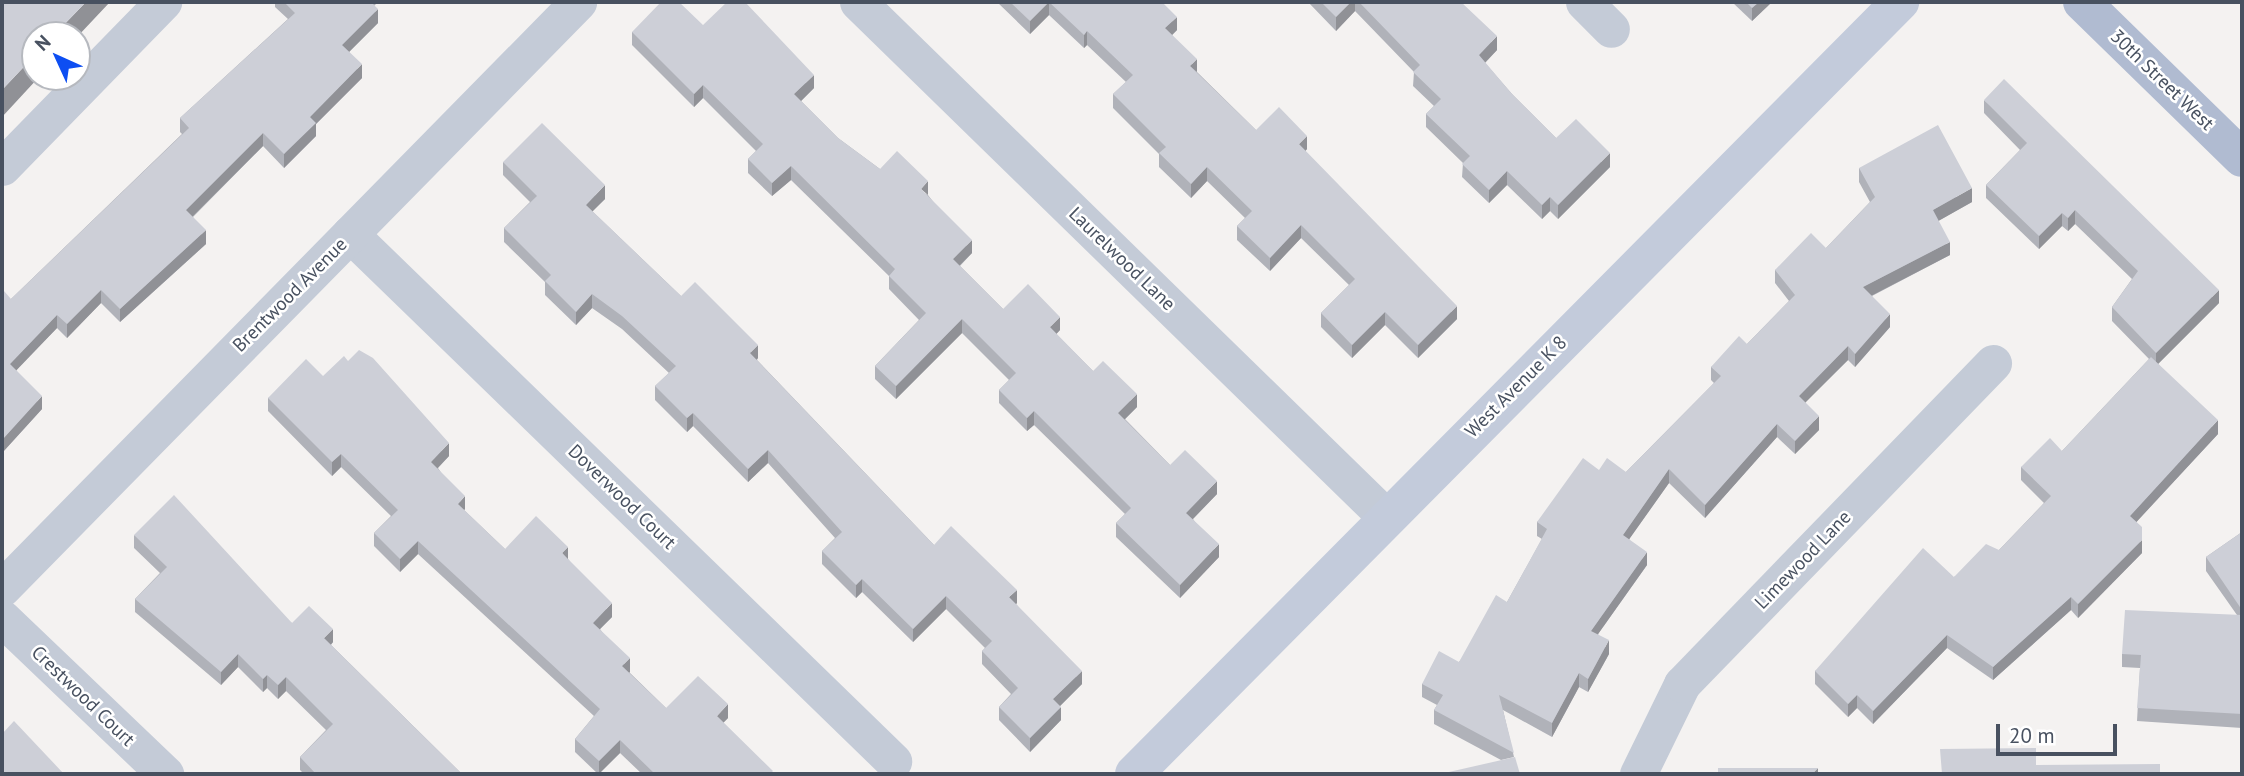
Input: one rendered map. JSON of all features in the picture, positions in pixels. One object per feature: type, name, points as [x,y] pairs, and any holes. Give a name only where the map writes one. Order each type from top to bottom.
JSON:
[{"type":"main road","name":"30th Street West","points":[[2082,2],[2242,158]]},
{"type":"street","points":[[2,167],[163,2]]},
{"type":"street","name":"Brentwood Avenue","points":[[2,588],[578,2]]},
{"type":"street","name":"Laurelwood Lane","points":[[858,2],[1386,517]]},
{"type":"street","points":[[1584,2],[1612,29]]},
{"type":"street","name":"West Avenue K 8","points":[[1134,774],[1386,517],[1900,2]]},
{"type":"street","name":"Doverwood Court","points":[[351,234],[893,761]]},
{"type":"street","name":"Limewood Lane","points":[[1638,774],[1682,684],[1993,363]]},
{"type":"street","name":"Crestwood Court","points":[[2,618],[165,774]]},
{"type":"building","points":[[2,2],[86,2],[68,21],[21,21],[21,70],[2,90]]},
{"type":"building","points":[[284,2],[371,2],[378,9],[342,45],[362,64],[310,117],[316,123],[284,154],[263,133],[186,210],[206,230],[120,309],[101,290],[67,324],[57,315],[10,364],[42,396],[2,440],[2,293],[4,291],[11,299],[189,128],[180,118],[295,13]]},
{"type":"building","points":[[661,2],[679,2],[703,25],[727,2],[745,2],[814,75],[794,94],[838,138],[880,169],[897,151],[928,181],[921,189],[972,240],[953,259],[1003,309],[1028,284],[1060,317],[1050,327],[1093,371],[1103,361],[1137,394],[1118,413],[1170,465],[1185,450],[1217,481],[1186,513],[1219,544],[1180,585],[1116,523],[1131,508],[1034,411],[1027,418],[999,390],[1016,373],[962,319],[896,386],[875,366],[926,313],[889,276],[895,269],[791,166],[772,183],[748,159],[763,144],[703,85],[694,94],[632,32]]},
{"type":"building","points":[[1010,2],[1049,2],[1030,21]]},
{"type":"building","points":[[1049,2],[1162,2],[1177,17],[1165,28],[1197,59],[1190,66],[1256,130],[1279,107],[1307,136],[1299,144],[1457,306],[1418,345],[1385,312],[1352,345],[1321,313],[1355,279],[1301,225],[1270,258],[1237,226],[1252,211],[1207,167],[1191,184],[1159,153],[1166,147],[1113,94],[1133,75],[1087,31],[1084,35]]},
{"type":"building","points":[[1321,2],[1351,2],[1336,17]]},
{"type":"building","points":[[1359,2],[1461,2],[1497,36],[1479,55],[1512,94],[1556,138],[1576,119],[1610,153],[1558,205],[1550,197],[1542,205],[1507,171],[1489,190],[1462,164],[1470,156],[1426,114],[1441,99],[1413,72],[1420,65]]},
{"type":"building","points":[[1746,2],[1759,2],[1752,8]]},
{"type":"building","points":[[2004,79],[2219,290],[2156,353],[2112,307],[2138,271],[2075,210],[2068,218],[2062,213],[2039,236],[1986,185],[2027,143],[1984,100]]},
{"type":"building","points":[[542,123],[605,185],[586,205],[681,296],[695,282],[758,345],[750,353],[934,545],[951,526],[1017,590],[1009,597],[1082,671],[1053,699],[1061,707],[1030,738],[999,707],[1018,688],[982,651],[992,641],[946,596],[913,629],[862,579],[856,585],[822,551],[842,532],[768,450],[748,469],[693,413],[687,418],[655,386],[676,366],[622,316],[592,294],[576,312],[545,281],[551,275],[504,228],[537,196],[503,162]]},
{"type":"building","points":[[1938,125],[1972,188],[1933,210],[1950,242],[1863,287],[1890,314],[1855,354],[1848,346],[1799,396],[1819,416],[1795,441],[1777,424],[1705,505],[1669,469],[1623,535],[1647,552],[1591,631],[1609,640],[1588,679],[1579,673],[1552,723],[1499,695],[1514,753],[1434,710],[1443,695],[1422,684],[1439,651],[1459,662],[1496,595],[1507,602],[1547,529],[1537,522],[1583,458],[1599,470],[1607,458],[1626,472],[1721,376],[1711,367],[1739,336],[1747,344],[1795,295],[1775,270],[1811,233],[1826,248],[1875,197],[1859,168]]},
{"type":"building","points":[[359,350],[373,358],[449,443],[431,462],[465,496],[458,504],[505,549],[536,516],[568,547],[562,553],[612,603],[593,623],[630,658],[622,666],[666,708],[698,676],[728,704],[717,716],[773,771],[770,774],[655,774],[620,740],[599,761],[575,739],[600,709],[418,541],[400,559],[374,533],[398,510],[341,454],[332,462],[268,398],[306,359],[323,376],[344,356],[348,361]]},
{"type":"building","points":[[2151,357],[2218,420],[2130,516],[2142,527],[2142,540],[2078,604],[2071,597],[1993,667],[1947,635],[1873,711],[1857,695],[1848,704],[1815,671],[1923,548],[1954,577],[1986,544],[1999,550],[2051,496],[2021,467],[2050,438],[2062,451]]},
{"type":"building","points":[[174,495],[292,623],[309,606],[333,629],[324,638],[462,774],[316,774],[300,757],[333,724],[286,677],[278,685],[267,675],[263,679],[238,654],[221,672],[135,599],[167,567],[134,535]]},
{"type":"building","points":[[2242,532],[2242,610],[2206,557]]},
{"type":"building","points":[[2125,610],[2242,615],[2242,714],[2137,708],[2141,655],[2122,654]]},
{"type":"building","points":[[14,721],[64,774],[2,774],[2,734]]},
{"type":"building","points":[[2036,748],[2036,765],[2160,764],[2160,774],[1942,774],[1940,749]]},
{"type":"building","points":[[1515,757],[1520,774],[1440,774]]},
{"type":"building","points":[[1718,768],[1818,768],[1812,774],[1718,774]]}]
